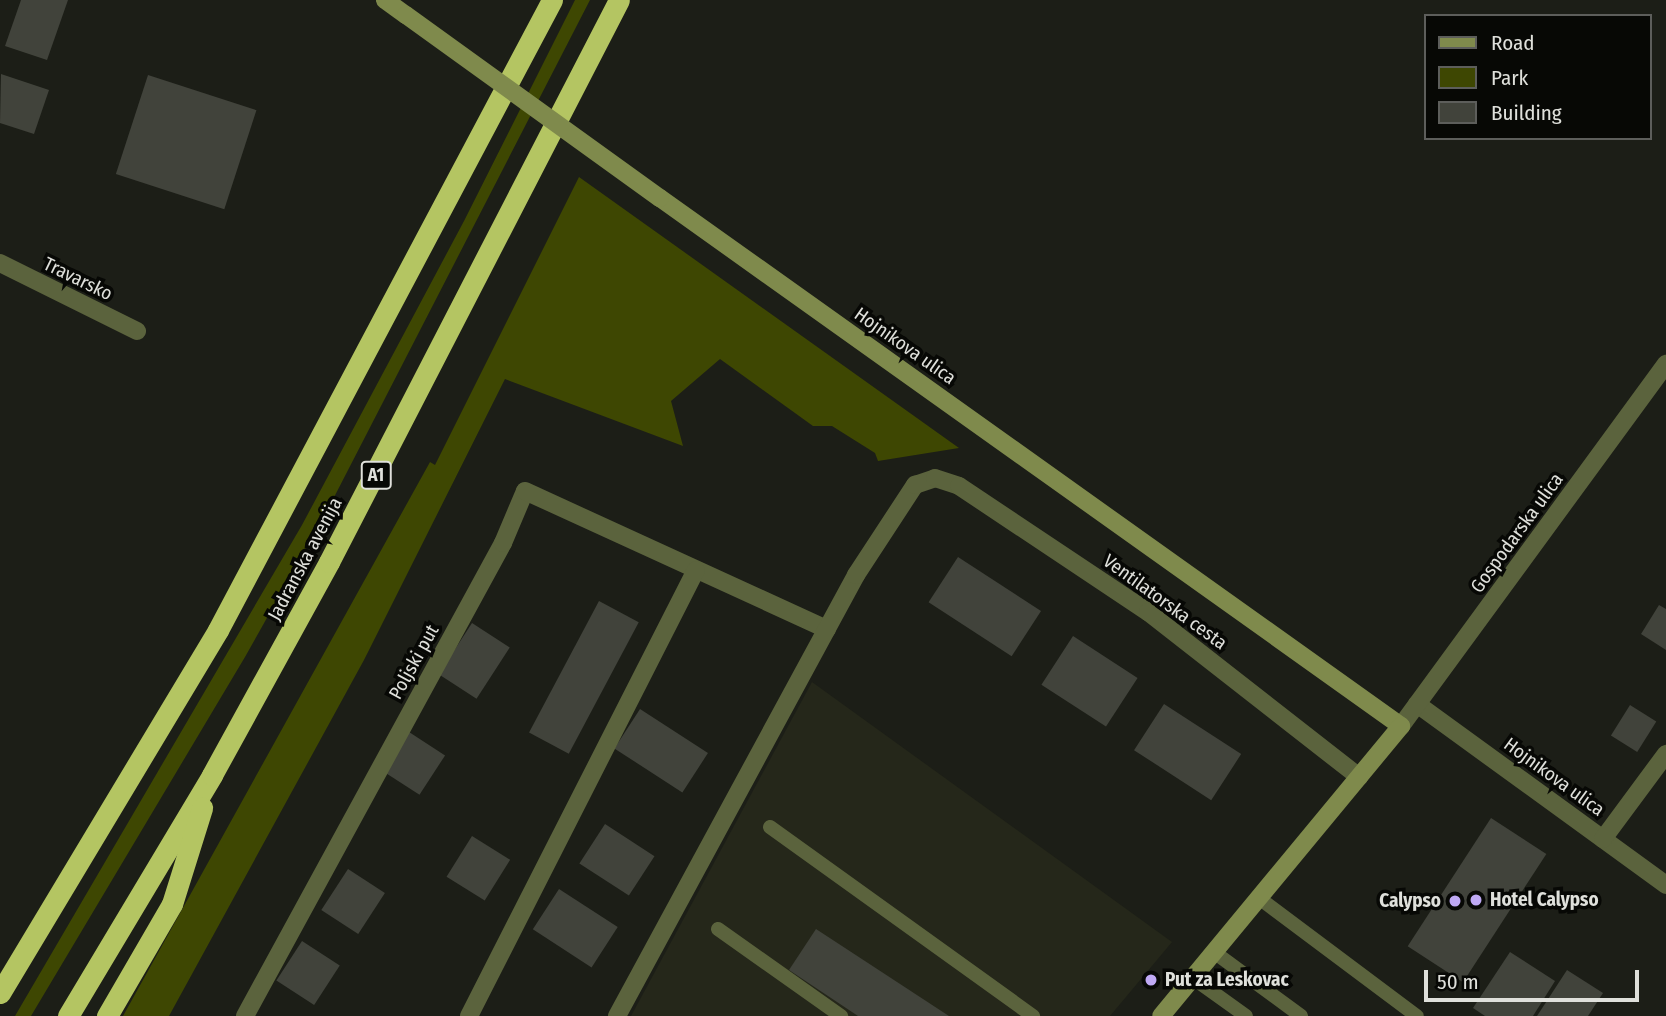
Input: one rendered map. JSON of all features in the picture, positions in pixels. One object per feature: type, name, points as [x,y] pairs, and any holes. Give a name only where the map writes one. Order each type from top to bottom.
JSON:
[{"type":"highway","points":[[0,993],[218,630],[552,0]]},
{"type":"highway","name":"Jadranska avenija","points":[[68,1016],[212,775],[430,372],[619,0]]},
{"type":"highway","points":[[107,1016],[173,904],[212,775]]},
{"type":"main road","name":"Hojnikova ulica","points":[[385,0],[1401,726]]},
{"type":"main road","points":[[1161,1016],[1401,726]]},
{"type":"street","name":"Travarsko","points":[[0,263],[137,331]]},
{"type":"street","name":"Gospodarska ulica","points":[[1401,726],[1666,364]]},
{"type":"street","name":"Ventilatorska cesta","points":[[827,629],[915,485],[935,478],[959,485],[1148,612],[1359,777]]},
{"type":"street","name":"Poljski put","points":[[245,1016],[503,543],[525,491],[827,629]]},
{"type":"street","points":[[469,1016],[696,570]]},
{"type":"street","points":[[617,1016],[827,629]]},
{"type":"street","name":"Hojnikova ulica","points":[[1417,705],[1666,885]]},
{"type":"street","points":[[1603,839],[1666,754]]},
{"type":"lane","points":[[770,827],[1033,1016]]},
{"type":"lane","points":[[1259,898],[1417,1016]]},
{"type":"lane","points":[[718,929],[841,1016]]},
{"type":"lane","points":[[1214,952],[1301,1016]]},
{"type":"lane","points":[[1193,978],[1246,1016]]},
{"type":"shaded area","points":[[812,682],[1172,942],[1110,1016],[631,1016]]},
{"type":"green space","points":[[575,0],[590,0],[328,509],[245,657],[31,1016],[15,1016],[302,525],[464,221]]},
{"type":"green space","points":[[579,177],[959,448],[878,461],[875,453],[832,426],[813,426],[720,359],[671,401],[683,446],[505,379],[364,660],[169,1016],[123,1016],[430,462],[435,465]]},
{"type":"building","points":[[21,0],[68,0],[47,60],[5,46]]},
{"type":"building","points":[[1,74],[49,90],[34,134],[0,123]]},
{"type":"building","points":[[148,75],[256,110],[224,209],[116,174]]},
{"type":"building","points":[[958,557],[1041,611],[1012,656],[929,602]]},
{"type":"building","points":[[599,601],[639,622],[569,754],[529,733]]},
{"type":"building","points":[[1659,605],[1666,609],[1666,650],[1641,634]]},
{"type":"building","points":[[472,623],[510,648],[477,699],[439,674]]},
{"type":"building","points":[[1073,636],[1138,678],[1106,727],[1041,685]]},
{"type":"building","points":[[1164,704],[1241,754],[1211,800],[1134,750]]},
{"type":"building","points":[[1630,705],[1656,721],[1637,752],[1611,736]]},
{"type":"building","points":[[640,709],[708,753],[682,793],[614,748]]},
{"type":"building","points":[[409,732],[445,755],[419,795],[383,771]]},
{"type":"building","name":"Hotel Calypso","points":[[1491,818],[1546,854],[1463,982],[1408,946]]},
{"type":"building","points":[[605,824],[654,856],[629,896],[579,863]]},
{"type":"building","points":[[472,836],[510,860],[485,901],[447,877]]},
{"type":"building","points":[[348,869],[385,893],[358,934],[321,910]]},
{"type":"building","points":[[559,889],[618,927],[592,967],[533,929]]},
{"type":"building","points":[[816,929],[949,1016],[858,1016],[789,970]]},
{"type":"building","points":[[302,941],[340,966],[314,1005],[276,980]]},
{"type":"building","points":[[1510,952],[1555,981],[1533,1016],[1485,1016],[1473,1008]]},
{"type":"building","points":[[1567,970],[1603,993],[1588,1016],[1537,1016]]},
{"type":"place","name":"Hotel Calypso","points":[[1476,900]]},
{"type":"place","name":"Calypso","points":[[1455,901]]},
{"type":"place","name":"Put za Leskovac","points":[[1151,980]]}]
